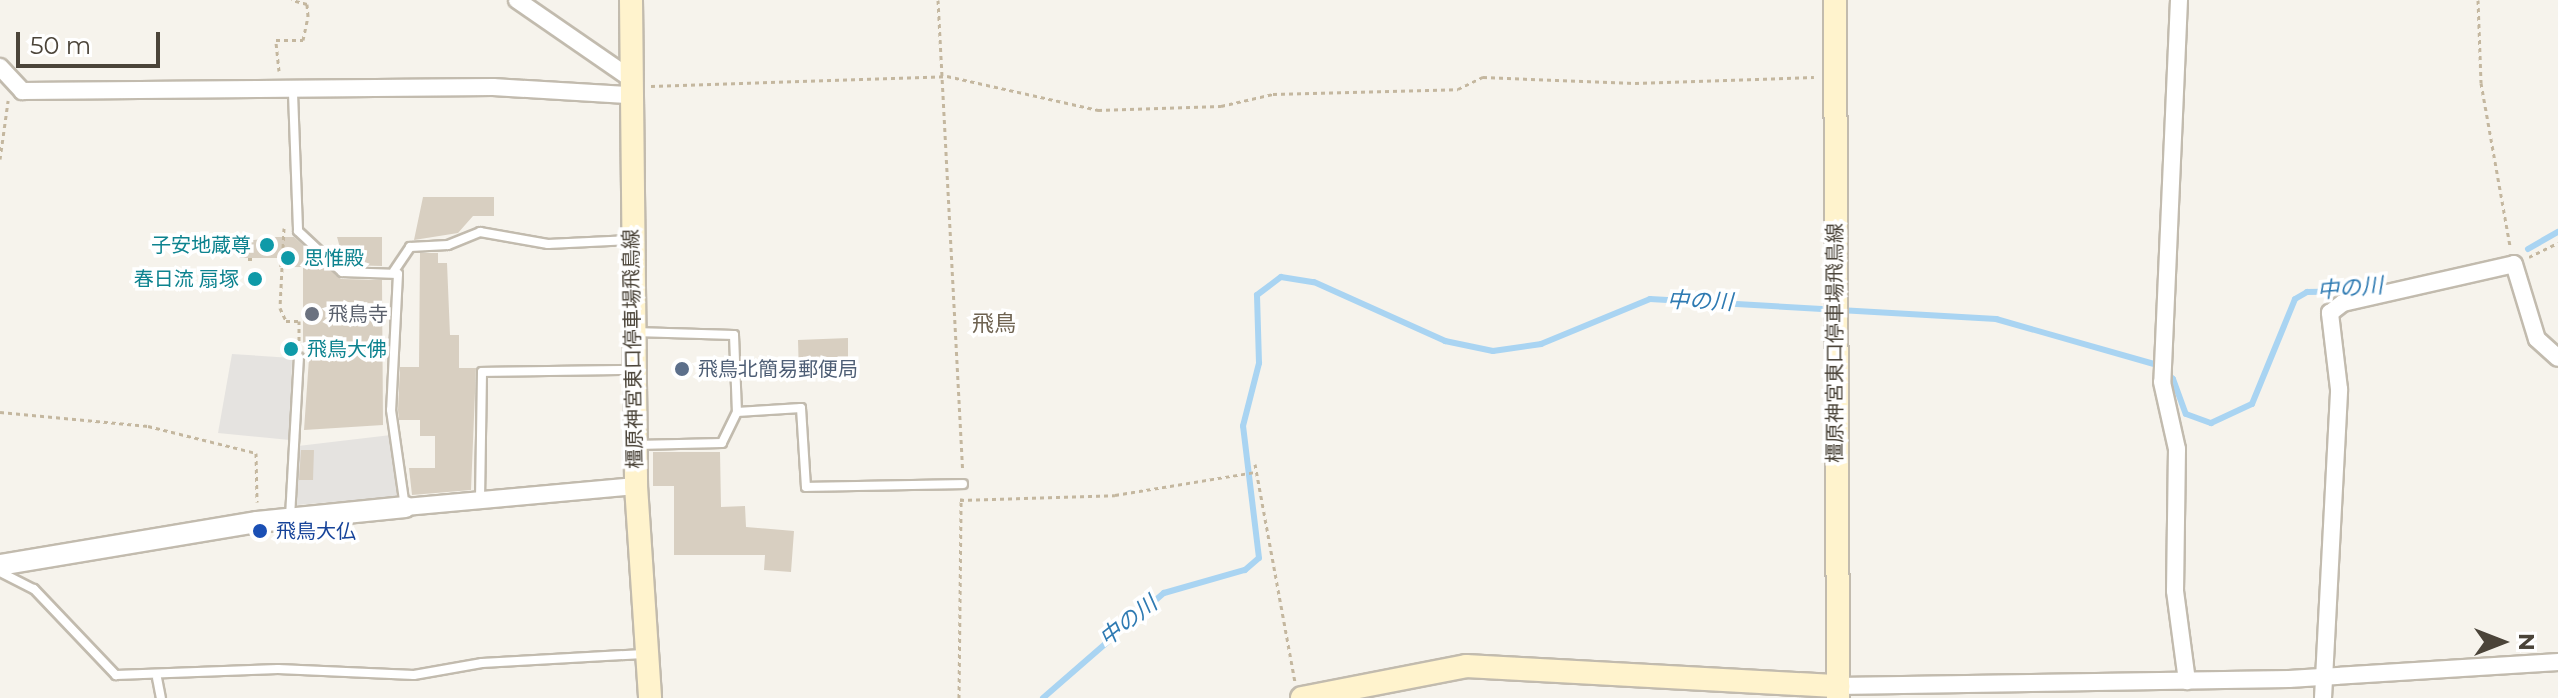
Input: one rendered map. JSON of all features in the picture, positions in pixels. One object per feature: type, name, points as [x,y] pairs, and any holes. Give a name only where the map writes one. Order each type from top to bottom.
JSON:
[{"type":"main road","name":"橿原神宮東口停車場飛鳥線","points":[[631,0],[627,86],[636,486],[650,698]]},
{"type":"main road","name":"橿原神宮東口停車場飛鳥線","points":[[1835,0],[1838,692]]},
{"type":"main road","points":[[1299,691],[1466,666],[1838,692]]},
{"type":"street","points":[[517,0],[627,86]]},
{"type":"street","points":[[2179,0],[2162,382],[2177,449],[2175,591],[2187,681]]},
{"type":"street","points":[[0,67],[10,85],[22,91],[287,93],[627,86]]},
{"type":"street","points":[[2323,698],[2327,675],[2339,389],[2330,313],[2343,303],[2514,264],[2537,339],[2558,358]]},
{"type":"street","points":[[0,565],[257,522],[636,486]]},
{"type":"street","points":[[1838,692],[2041,690],[2558,662]]},
{"type":"lane","points":[[287,93],[298,231],[342,272],[394,271]]},
{"type":"lane","points":[[405,507],[391,410],[394,271],[410,247],[448,245],[480,232],[548,244],[632,240]]},
{"type":"lane","points":[[634,332],[734,335],[737,412],[722,443],[635,445]]},
{"type":"lane","points":[[290,518],[299,357]]},
{"type":"lane","points":[[480,500],[482,372],[634,370]]},
{"type":"lane","points":[[737,412],[801,408],[806,487],[963,484]]},
{"type":"lane","points":[[0,572],[34,589],[116,675],[157,678],[278,669],[414,675],[482,663],[645,654]]},
{"type":"lane","points":[[157,678],[161,698]]},
{"type":"path","points":[[287,93],[276,40],[303,40],[308,16],[307,4],[292,0]]},
{"type":"path","points":[[938,0],[947,76],[963,484],[960,500],[959,698]]},
{"type":"path","points":[[2478,0],[2481,83],[2514,264],[2558,243]]},
{"type":"path","points":[[627,86],[947,76],[1098,110],[1221,106],[1273,94],[1458,89],[1483,77],[1635,83],[1835,76]]},
{"type":"path","points":[[0,159],[10,85]]},
{"type":"path","points":[[297,218],[280,231],[280,308],[286,321],[299,321],[299,357]]},
{"type":"path","points":[[248,259],[254,259]]},
{"type":"path","points":[[0,412],[148,426],[256,453],[257,522]]},
{"type":"path","points":[[1255,464],[1299,691]]},
{"type":"path","points":[[960,500],[1115,495],[1256,472]]},
{"type":"shaded area","points":[[232,354],[292,358],[290,440],[218,433]]},
{"type":"shaded area","points":[[391,435],[401,496],[297,505],[298,446]]},
{"type":"building","points":[[423,197],[494,197],[494,216],[473,216],[458,233],[414,240]]},
{"type":"building","points":[[294,237],[341,279],[382,280],[383,425],[304,430],[310,344],[303,344],[303,267],[279,267],[279,258],[238,258],[238,242]]},
{"type":"building","points":[[337,237],[382,237],[382,266],[345,265]]},
{"type":"building","points":[[420,253],[438,253],[438,263],[447,263],[450,335],[459,335],[459,368],[476,368],[471,490],[412,495],[409,468],[435,468],[435,436],[420,436],[420,420],[399,420],[398,410],[400,367],[419,367]]},
{"type":"building","points":[[848,338],[848,374],[799,376],[798,340]]},
{"type":"building","points":[[301,450],[314,450],[313,480],[299,480]]},
{"type":"building","points":[[653,452],[720,452],[721,507],[745,506],[746,527],[794,531],[791,572],[764,570],[765,555],[674,555],[674,486],[653,486]]},
{"type":"waterway","name":"中の川","points":[[2528,249],[2558,232]]},
{"type":"waterway","name":"中の川","points":[[1043,698],[1164,593],[1245,570],[1259,558],[1243,426],[1259,363],[1257,295],[1281,277],[1314,282],[1445,341],[1493,351],[1541,344],[1650,299],[1996,319],[2157,365],[2173,379],[2186,414],[2211,423],[2252,404],[2295,299],[2307,292],[2360,291]]},
{"type":"place","name":"子安地蔵尊","points":[[267,245]]},
{"type":"place","name":"思惟殿","points":[[288,258]]},
{"type":"place","name":"春日流 扇塚","points":[[255,279]]},
{"type":"place","name":"飛鳥寺","points":[[312,314]]},
{"type":"place","name":"飛鳥大佛","points":[[291,349]]},
{"type":"place","name":"飛鳥北簡易郵便局","points":[[682,369]]},
{"type":"place","name":"飛鳥大仏","points":[[260,531]]},
{"type":"district","name":"飛鳥","points":[[994,324]]}]
